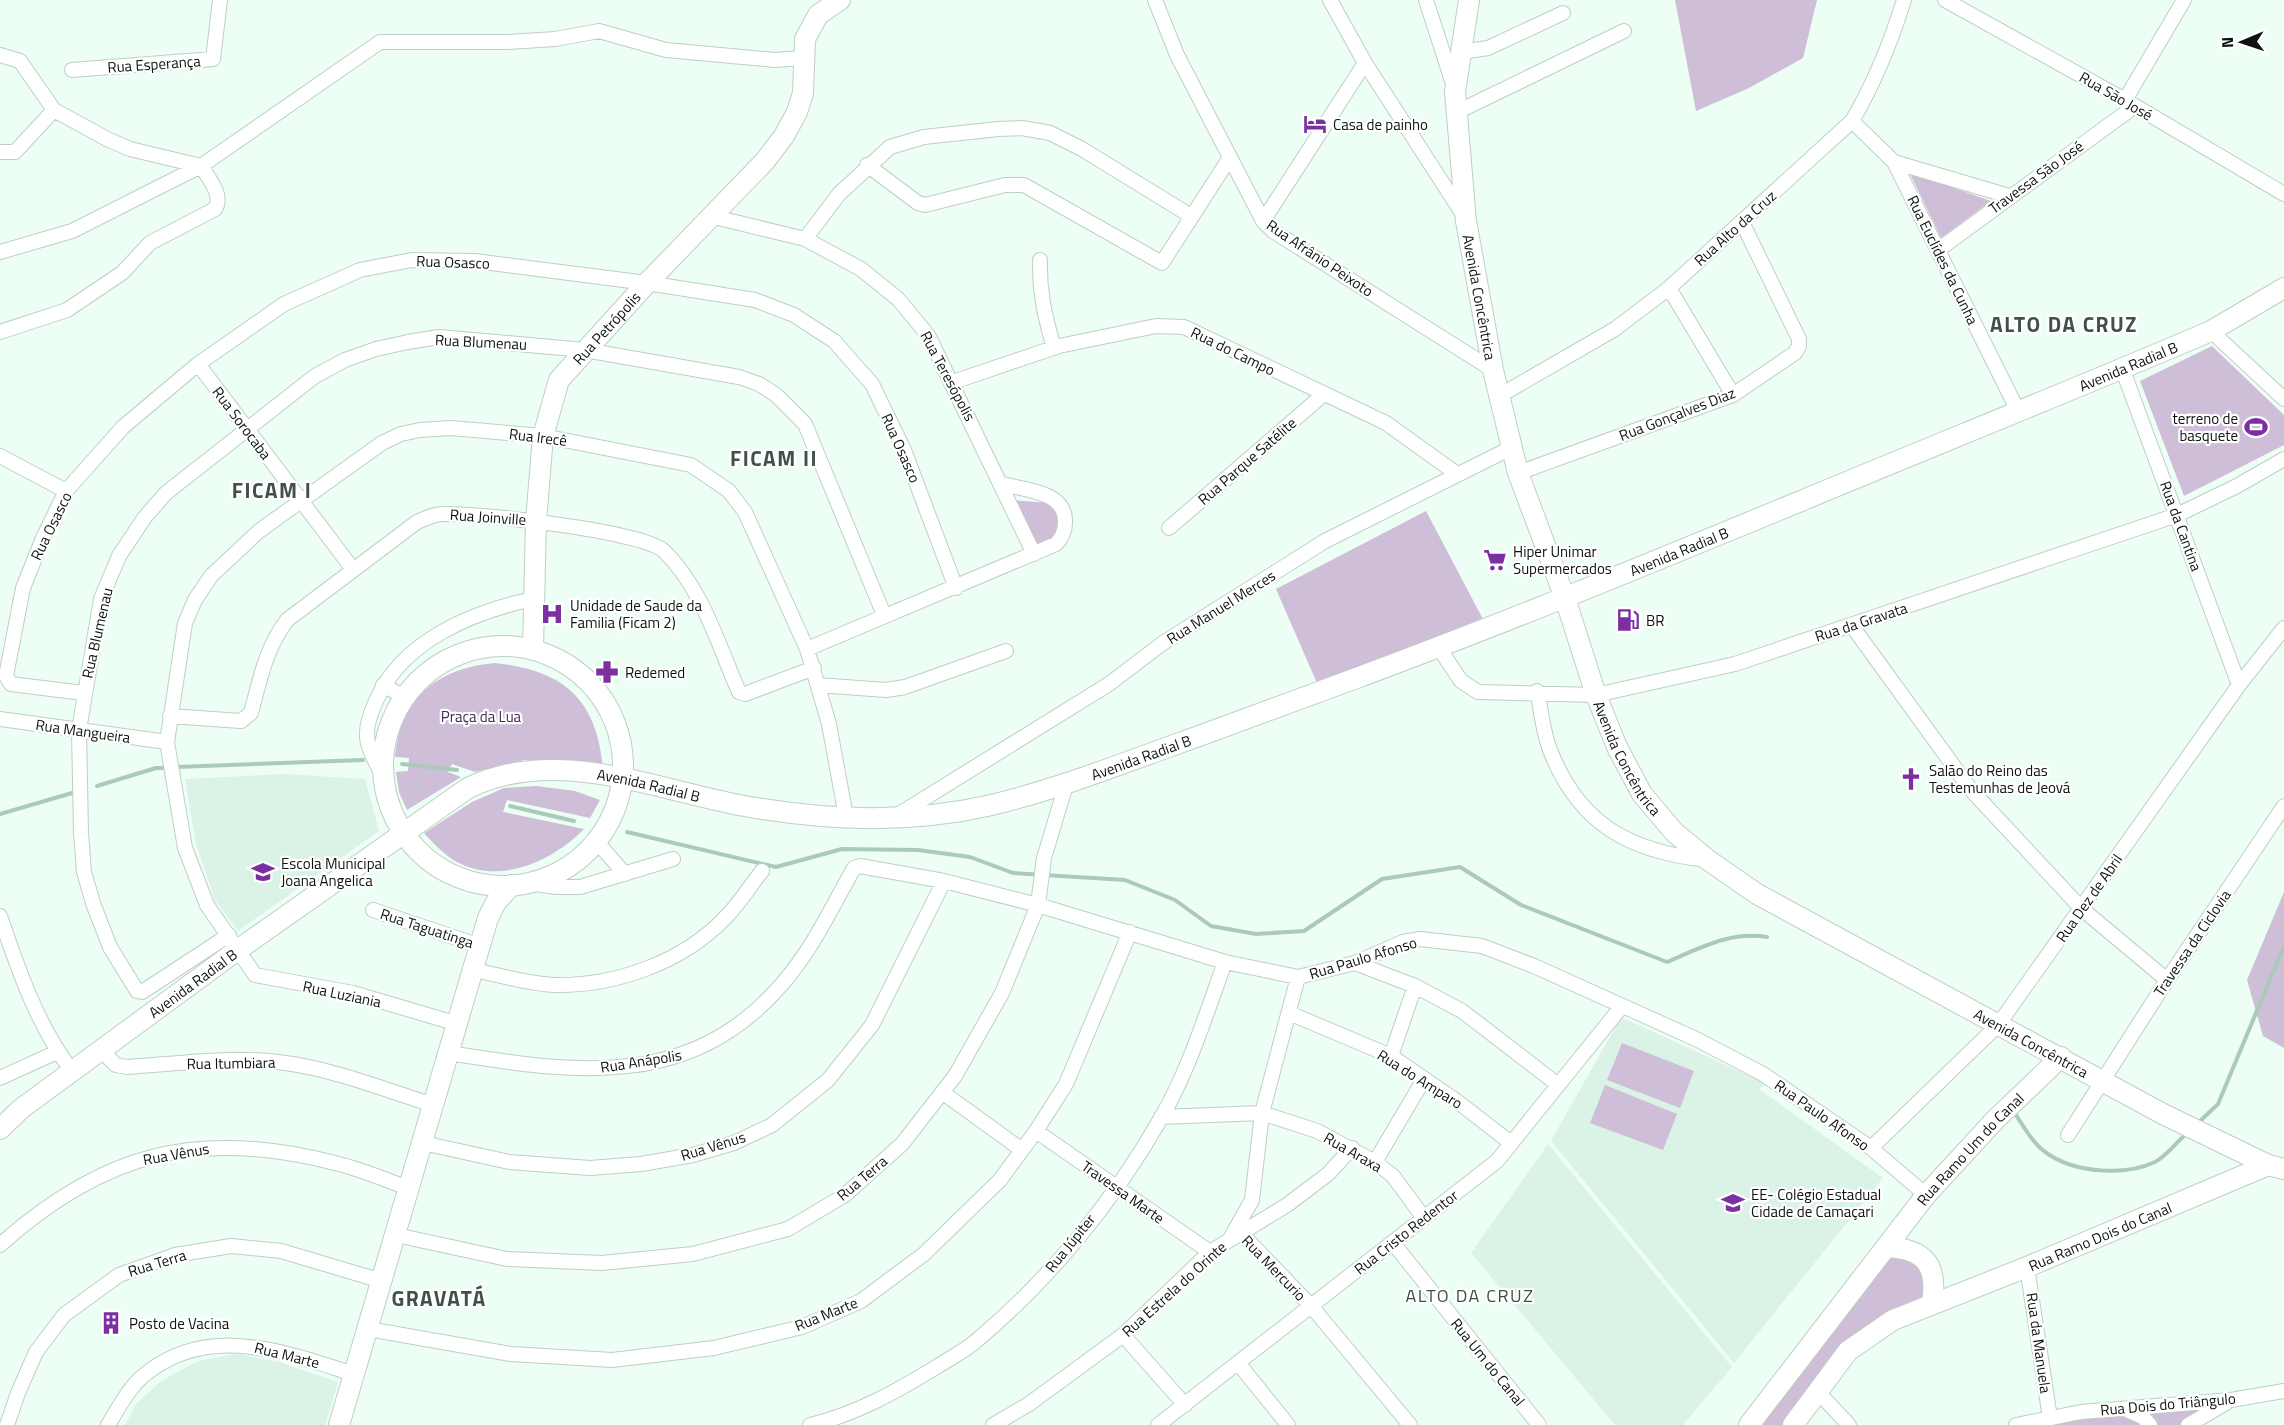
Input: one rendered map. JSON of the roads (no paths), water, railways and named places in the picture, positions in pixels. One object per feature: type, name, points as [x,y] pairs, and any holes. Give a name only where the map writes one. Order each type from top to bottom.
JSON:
[{"type":"street","name":"Rua Esperança","points":[[72,70],[213,59],[220,0]]},
{"type":"street","name":"Rua Petrópolis","points":[[533,649],[536,521],[543,436],[559,380],[710,216],[765,161],[784,136],[797,112],[803,93],[802,58],[805,39],[818,15],[840,0]]},
{"type":"street","name":"Rua Afrânio Peixoto","points":[[1155,0],[1177,55],[1229,159],[1263,220],[1273,231],[1493,370]]},
{"type":"street","points":[[1330,0],[1365,63],[1466,221]]},
{"type":"street","points":[[1426,0],[1455,92]]},
{"type":"street","name":"Avenida Concêntrica","points":[[1469,0],[1455,92],[1466,221],[1493,370],[1518,473],[1565,598],[1596,695],[1617,747],[1642,794],[1674,832],[1708,860],[1757,894],[2163,1114],[2276,1167]]},
{"type":"street","name":"Rua Alto da Cruz","points":[[1499,396],[1615,329],[1669,288],[1852,121],[1869,92],[1892,39],[1904,0]]},
{"type":"street","name":"Rua São José","points":[[1946,0],[2130,103],[2284,194]]},
{"type":"street","points":[[2130,103],[2184,0]]},
{"type":"street","points":[[1461,52],[1488,48],[1563,13]]},
{"type":"street","points":[[0,252],[72,231],[201,166],[370,48],[388,40],[507,42],[555,39],[599,31],[611,32],[666,50],[775,60],[802,58]]},
{"type":"street","points":[[1457,112],[1624,31]]},
{"type":"street","points":[[0,55],[20,61],[54,110],[130,149],[201,166],[218,196],[215,210],[156,239],[122,273],[67,310],[0,332]]},
{"type":"street","points":[[1263,220],[1365,63]]},
{"type":"street","name":"Travessa São José","points":[[1938,250],[2130,103]]},
{"type":"street","points":[[0,152],[15,152],[54,110]]},
{"type":"street","name":"Rua Euclídes da Cunha","points":[[1852,121],[1894,162],[2018,411]]},
{"type":"street","points":[[805,239],[839,194],[867,165],[890,147],[906,141],[1022,128],[1050,133],[1082,148],[1191,216]]},
{"type":"street","points":[[867,165],[918,203],[925,205],[1005,185],[1024,186],[1043,194],[1159,262],[1165,262],[1191,216],[1229,159]]},
{"type":"street","points":[[1894,162],[2009,196]]},
{"type":"street","name":"Rua Teresópolis","points":[[710,216],[805,239],[861,269],[898,299],[928,335],[954,382],[1034,554]]},
{"type":"street","name":"Rua Gonçalves Diaz","points":[[1518,473],[1733,394],[1795,353],[1800,339],[1742,222]]},
{"type":"street","name":"Rua Osasco","points":[[83,693],[11,684],[6,676],[24,588],[43,538],[66,491],[123,427],[198,364],[284,304],[360,270],[412,260],[475,261],[647,283],[755,300],[794,315],[834,341],[872,384],[904,450],[956,588]]},
{"type":"street","points":[[1040,260],[1039,289],[1042,309],[1054,348]]},
{"type":"street","points":[[1669,288],[1733,394]]},
{"type":"street","name":"Avenida Radial B","points":[[0,1129],[22,1108],[101,1050],[234,942],[403,834],[468,788],[487,779],[537,769],[566,770],[622,779],[740,805],[799,814],[846,817],[940,814],[986,806],[1066,785],[1439,648],[1565,598],[2211,331],[2284,288]]},
{"type":"street","name":"Rua do Campo","points":[[954,382],[1054,348],[1156,326],[1184,327],[1386,423],[1457,474]]},
{"type":"street","points":[[2211,331],[2284,399]]},
{"type":"street","name":"Rua Blumenau","points":[[234,942],[146,991],[137,991],[110,947],[84,872],[79,730],[83,693],[101,599],[119,556],[145,517],[166,493],[246,428],[315,376],[345,360],[376,349],[439,337],[585,350],[739,377],[759,384],[776,395],[805,424],[884,615]]},
{"type":"street","name":"Rua Sorocaba","points":[[198,364],[352,568]]},
{"type":"street","name":"Rua da Cantina","points":[[2122,368],[2239,685]]},
{"type":"street","name":"Rua Parque Satélite","points":[[1169,528],[1324,394]]},
{"type":"street","name":"Rua Irecê","points":[[171,768],[167,742],[185,623],[195,600],[211,576],[259,531],[381,443],[401,434],[451,428],[543,436],[691,465],[729,491],[745,512],[814,668],[829,724],[846,817]]},
{"type":"street","name":"Rua Manuel Merces","points":[[896,816],[1109,684],[1163,643],[1325,541],[1511,448]]},
{"type":"street","points":[[0,456],[66,491]]},
{"type":"street","name":"Rua da Gravata","points":[[1439,648],[1461,681],[1478,692],[1537,691],[1596,695],[1735,664],[2177,515],[2237,486],[2284,459]]},
{"type":"street","points":[[807,649],[1056,544],[1062,536],[1065,522],[1063,508],[1049,496],[1002,484]]},
{"type":"street","name":"Rua Joinville","points":[[170,716],[241,721],[248,718],[273,638],[287,620],[352,568],[428,517],[443,514],[536,521],[641,541],[661,549],[682,571],[700,601],[742,693],[814,668]]},
{"type":"street","points":[[383,776],[367,736],[368,723],[383,685],[406,657],[429,640],[477,616],[506,605],[533,599]]},
{"type":"street","points":[[1852,626],[1971,790],[2082,909],[2167,980]]},
{"type":"street","name":"Rua Dez de Abril","points":[[1871,1148],[1998,1025],[2239,685],[2284,628]]},
{"type":"street","points":[[340,1425],[488,918],[496,902],[521,884],[556,874],[580,858],[596,841],[614,813],[622,779],[622,750],[615,723],[602,698],[575,670],[560,660],[533,649],[504,645],[475,648],[448,659],[423,675],[404,697],[391,722],[384,748],[383,776],[386,796],[403,834],[422,854],[444,870],[473,881],[521,884],[556,887],[580,887],[673,859]]},
{"type":"street","points":[[818,685],[886,690],[905,687],[1006,651]]},
{"type":"street","points":[[383,685],[404,697]]},
{"type":"street","points":[[1537,691],[1549,748],[1576,801],[1604,824],[1639,847],[1672,857],[1708,860]]},
{"type":"street","name":"Rua Mangueira","points":[[0,719],[167,742]]},
{"type":"street","name":"Rua Luziania","points":[[171,768],[185,848],[195,878],[207,905],[250,969],[262,978],[353,993],[458,1024]]},
{"type":"street","name":"Rua Terra","points":[[396,1235],[507,1259],[602,1263],[693,1254],[788,1228],[845,1195],[902,1144],[955,1076],[1002,993],[1038,904],[1044,858],[1066,785]]},
{"type":"street","points":[[940,814],[939,798],[943,787]]},
{"type":"street","name":"Travessa da Ciclovia","points":[[2068,1135],[2167,980],[2284,806]]},
{"type":"street","points":[[596,841],[625,873]]},
{"type":"street","name":"Rua Paulo Afonso","points":[[854,868],[860,866],[944,880],[1038,904],[1226,962],[1298,977],[1355,963],[1403,942],[1420,939],[1482,946],[1534,966],[1696,1039],[1763,1074],[1871,1148],[1926,1195]]},
{"type":"street","name":"Rua Anápolis","points":[[449,1053],[539,1067],[609,1069],[689,1053],[754,1014],[783,984],[806,954],[854,868]]},
{"type":"street","points":[[474,970],[554,985],[602,981],[647,968],[684,951],[709,932],[725,918],[762,871]]},
{"type":"street","name":"Rua Vênus","points":[[423,1143],[509,1162],[590,1168],[641,1164],[693,1155],[734,1143],[772,1125],[828,1080],[873,1025],[944,880]]},
{"type":"street","points":[[473,881],[488,905],[488,918]]},
{"type":"street","name":"Rua Taguatinga","points":[[374,910],[480,946]]},
{"type":"street","points":[[0,916],[16,966],[57,1052],[72,1071]]},
{"type":"street","name":"Rua Marte","points":[[368,1329],[511,1354],[612,1360],[714,1348],[802,1327],[861,1301],[924,1254],[1000,1180],[1036,1131],[1066,1084],[1130,932]]},
{"type":"street","name":"Rua Júpiter","points":[[810,1425],[855,1412],[896,1392],[975,1343],[1054,1266],[1115,1188],[1161,1117],[1192,1049],[1226,962]]},
{"type":"street","points":[[1355,963],[1415,986],[1462,1011],[1557,1084]]},
{"type":"street","points":[[1235,1233],[1252,1200],[1262,1113],[1298,977]]},
{"type":"street","points":[[1391,1056],[1415,986]]},
{"type":"street","name":"Rua Cristo Redentor","points":[[1162,1424],[1497,1161],[1622,1006]]},
{"type":"street","name":"Rua do Amparo","points":[[1289,1013],[1391,1056],[1511,1143]]},
{"type":"street","name":"Rua Itumbiara","points":[[101,1050],[116,1065],[127,1067],[214,1062],[279,1062],[350,1078],[433,1105]]},
{"type":"street","points":[[0,1078],[57,1052]]},
{"type":"street","name":"Rua Ramo Um do Canal","points":[[1749,1425],[1926,1195],[1995,1120],[2061,1057]]},
{"type":"street","points":[[1375,1162],[1424,1079]]},
{"type":"street","points":[[942,1092],[1022,1150]]},
{"type":"street","name":"Avenida Radial B","points":[[0,1120],[22,1108]]},
{"type":"street","points":[[1161,1117],[1262,1113]]},
{"type":"street","name":"Rua Araxa","points":[[1262,1113],[1317,1131],[1375,1162],[1393,1176],[1424,1218]]},
{"type":"street","name":"Travessa Marte","points":[[1036,1131],[1210,1252]]},
{"type":"street","name":"Rua Vênus","points":[[0,1245],[30,1218],[111,1169],[154,1155],[191,1148],[269,1150],[335,1163],[408,1188]]},
{"type":"street","name":"Rua Estrela do Orinte","points":[[993,1425],[1029,1404],[1123,1335],[1210,1252],[1235,1233],[1287,1205],[1328,1174],[1352,1148]]},
{"type":"street","name":"Rua Ramo Dois do Canal","points":[[1793,1425],[1848,1351],[1893,1320],[2276,1167]]},
{"type":"street","points":[[1901,1228],[1908,1248]]},
{"type":"street","name":"Rua Mercurio","points":[[1235,1233],[1312,1307],[1410,1425]]},
{"type":"street","name":"Rua Um do Canal","points":[[1392,1243],[1539,1425]]},
{"type":"street","name":"Rua Terra","points":[[7,1425],[36,1352],[64,1315],[119,1275],[175,1255],[231,1246],[281,1251],[382,1281]]},
{"type":"street","points":[[1887,1247],[1908,1248],[1924,1259],[1934,1279],[1932,1303]]},
{"type":"street","name":"Rua da Manuela","points":[[2027,1267],[2050,1418]]},
{"type":"street","points":[[1123,1335],[1185,1405]]},
{"type":"street","name":"Rua Marte","points":[[108,1425],[141,1377],[162,1363],[208,1347],[255,1345],[354,1374]]},
{"type":"street","points":[[1239,1364],[1288,1425]]},
{"type":"street","name":"Rua Dois do Triângulo","points":[[2016,1425],[2081,1412],[2231,1400],[2284,1391]]},
{"type":"street","points":[[1818,1392],[1849,1425]]},
{"type":"street","points":[[2188,1425],[2231,1400]]},
{"type":"street","points":[[2125,1409],[2143,1417],[2150,1425]]},
{"type":"street","points":[[855,1412],[861,1425]]},
{"type":"waterway","points":[[176,767],[363,760]]},
{"type":"waterway","points":[[402,764],[457,770]]},
{"type":"waterway","points":[[97,786],[156,768],[168,768]]},
{"type":"waterway","points":[[0,814],[72,793]]},
{"type":"waterway","points":[[510,806],[574,821]]},
{"type":"waterway","points":[[627,832],[776,867],[842,849],[918,850],[970,857],[1013,873],[1125,880],[1175,900],[1211,926],[1256,934],[1304,931],[1382,879],[1460,867],[1521,905],[1667,962],[1716,942],[1741,936],[1767,937]]},
{"type":"waterway","points":[[2199,1122],[2218,1104],[2284,946]]},
{"type":"waterway","points":[[2016,1115],[2038,1146],[2048,1154],[2086,1169],[2115,1171],[2143,1166],[2159,1160],[2183,1137]]},
{"type":"place","name":"Casa de painho","points":[[1315,124]]},
{"type":"place","name":"terreno de basquete","points":[[2256,427]]},
{"type":"place","name":"Hiper Unimar Supermercados","points":[[1495,560]]},
{"type":"place","name":"Unidade de Saude da Familia (Ficam 2)","points":[[552,614]]},
{"type":"place","name":"BR","points":[[1628,620]]},
{"type":"place","name":"Redemed","points":[[607,672]]},
{"type":"place","name":"Salão do Reino das Testemunhas de Jeová","points":[[1911,779]]},
{"type":"place","name":"Escola Municipal Joana Angelica","points":[[263,872]]},
{"type":"place","name":"EE- Colégio Estadual Cidade de Camaçari","points":[[1733,1203]]},
{"type":"place","name":"Posto de Vacina","points":[[111,1323]]},
{"type":"district","name":"ALTO DA CRUZ","points":[[2064,324]]},
{"type":"district","name":"FICAM II","points":[[774,458]]},
{"type":"district","name":"FICAM I","points":[[272,490]]},
{"type":"district","name":"ALTO DA CRUZ","points":[[1470,1295]]},
{"type":"district","name":"GRAVATÁ","points":[[439,1298]]},
{"type":"park label","name":"Praça da Lua","points":[[481,716]]}]
